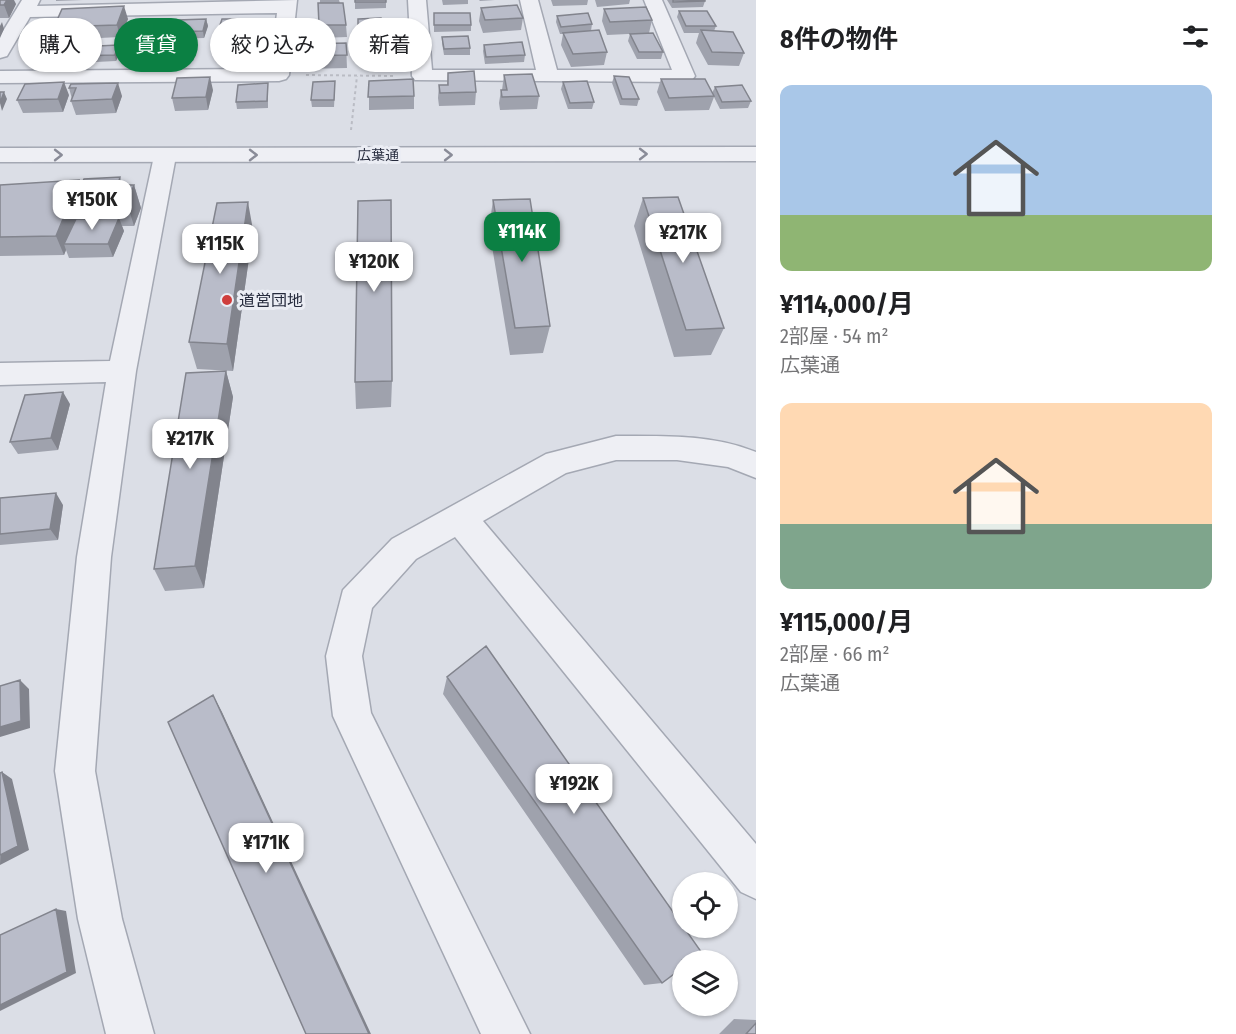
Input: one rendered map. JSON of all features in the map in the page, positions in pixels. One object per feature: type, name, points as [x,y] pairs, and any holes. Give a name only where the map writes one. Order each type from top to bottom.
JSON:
[{"type":"street","points":[[417,0],[422,76],[685,76],[653,0]]},
{"type":"street","points":[[529,0],[548,76]]},
{"type":"street","points":[[0,52],[28,6],[287,4],[279,75],[0,77]]},
{"type":"street","name":"広葉通","points":[[0,176],[349,155],[756,154]]},
{"type":"street","name":"広葉通","points":[[0,155],[162,166],[756,174]]},
{"type":"street","points":[[130,1034],[99,919],[75,771],[94,557],[122,371],[162,166]]},
{"type":"street","points":[[0,374],[122,371]]},
{"type":"street","points":[[506,1034],[352,716],[344,656],[356,601],[404,549],[557,463],[616,448],[677,448],[732,455],[756,465]]},
{"type":"street","points":[[459,518],[756,877]]},
{"type":"path","points":[[279,75],[422,76]]},
{"type":"path","points":[[349,155],[357,76]]},
{"type":"building","points":[[0,0],[7,0],[4,5],[0,5]]},
{"type":"building","points":[[355,0],[386,0],[386,2],[355,2]]},
{"type":"building","points":[[673,0],[705,0],[705,1],[673,2]]},
{"type":"building","points":[[318,3],[343,3],[346,25],[336,25],[336,18],[319,18]]},
{"type":"building","points":[[517,5],[523,18],[485,20],[481,8]]},
{"type":"building","points":[[124,6],[120,18],[114,18],[114,25],[102,25],[102,18],[58,18],[62,9]]},
{"type":"building","points":[[646,7],[652,20],[610,22],[604,9]]},
{"type":"building","points":[[679,11],[707,11],[716,26],[686,26]]},
{"type":"building","points":[[434,13],[470,13],[471,25],[434,25]]},
{"type":"building","points":[[588,13],[592,24],[561,27],[557,16]]},
{"type":"building","points":[[198,19],[206,19],[203,31],[198,31]]},
{"type":"building","points":[[599,30],[607,52],[573,54],[563,33]]},
{"type":"building","points":[[701,30],[733,32],[744,53],[712,52]]},
{"type":"building","points":[[653,33],[663,52],[639,52],[630,34]]},
{"type":"building","points":[[468,36],[470,48],[444,49],[442,37]]},
{"type":"building","points":[[522,42],[525,55],[486,57],[484,45]]},
{"type":"building","points":[[336,43],[346,43],[347,55],[336,55]]},
{"type":"building","points":[[114,45],[114,55],[102,55],[102,46]]},
{"type":"building","points":[[474,71],[476,92],[440,93],[439,85],[448,85],[448,73]]},
{"type":"building","points":[[532,74],[539,96],[502,97],[501,90],[507,90],[504,75]]},
{"type":"building","points":[[614,76],[629,77],[639,99],[622,99]]},
{"type":"building","points":[[210,77],[206,97],[172,98],[177,78]]},
{"type":"building","points":[[413,79],[414,96],[368,97],[369,81]]},
{"type":"building","points":[[661,79],[705,79],[714,96],[669,98]]},
{"type":"building","points":[[335,81],[334,100],[311,100],[313,82]]},
{"type":"building","points":[[587,81],[594,102],[570,103],[563,82]]},
{"type":"building","points":[[64,82],[58,99],[17,100],[25,84]]},
{"type":"building","points":[[118,83],[112,99],[71,101],[76,88],[69,88],[71,84]]},
{"type":"building","points":[[268,83],[267,101],[236,102],[238,85]]},
{"type":"building","points":[[742,85],[751,101],[722,102],[715,87]]},
{"type":"building","points":[[120,177],[118,185],[134,185],[127,203],[73,203],[84,179]]},
{"type":"building","points":[[79,180],[56,236],[0,237],[0,185]]},
{"type":"building","points":[[678,197],[724,328],[686,330],[643,198]]},
{"type":"building","points":[[530,199],[550,326],[515,328],[493,200]]},
{"type":"building","points":[[391,200],[392,381],[355,382],[358,201]]},
{"type":"building","points":[[248,202],[227,344],[189,342],[217,203]]},
{"type":"building","points":[[119,218],[108,244],[64,244],[76,219]]},
{"type":"building","points":[[226,371],[195,566],[154,569],[186,373]]},
{"type":"building","points":[[63,392],[51,438],[10,442],[25,395]]},
{"type":"building","points":[[56,493],[50,529],[0,534],[0,498]]},
{"type":"building","points":[[486,646],[672,910],[672,938],[691,938],[700,950],[672,950],[672,976],[662,983],[447,677]]},
{"type":"building","points":[[20,680],[21,721],[0,727],[0,686]]},
{"type":"building","points":[[213,695],[369,1034],[306,1034],[168,722]]},
{"type":"building","points":[[2,772],[18,846],[0,855],[0,773]]},
{"type":"building","points":[[56,909],[67,972],[0,1005],[0,935]]},
{"type":"building","points":[[756,1023],[756,1034],[746,1034]]},
{"type":"place","name":"道営団地","points":[[227,300]]}]
